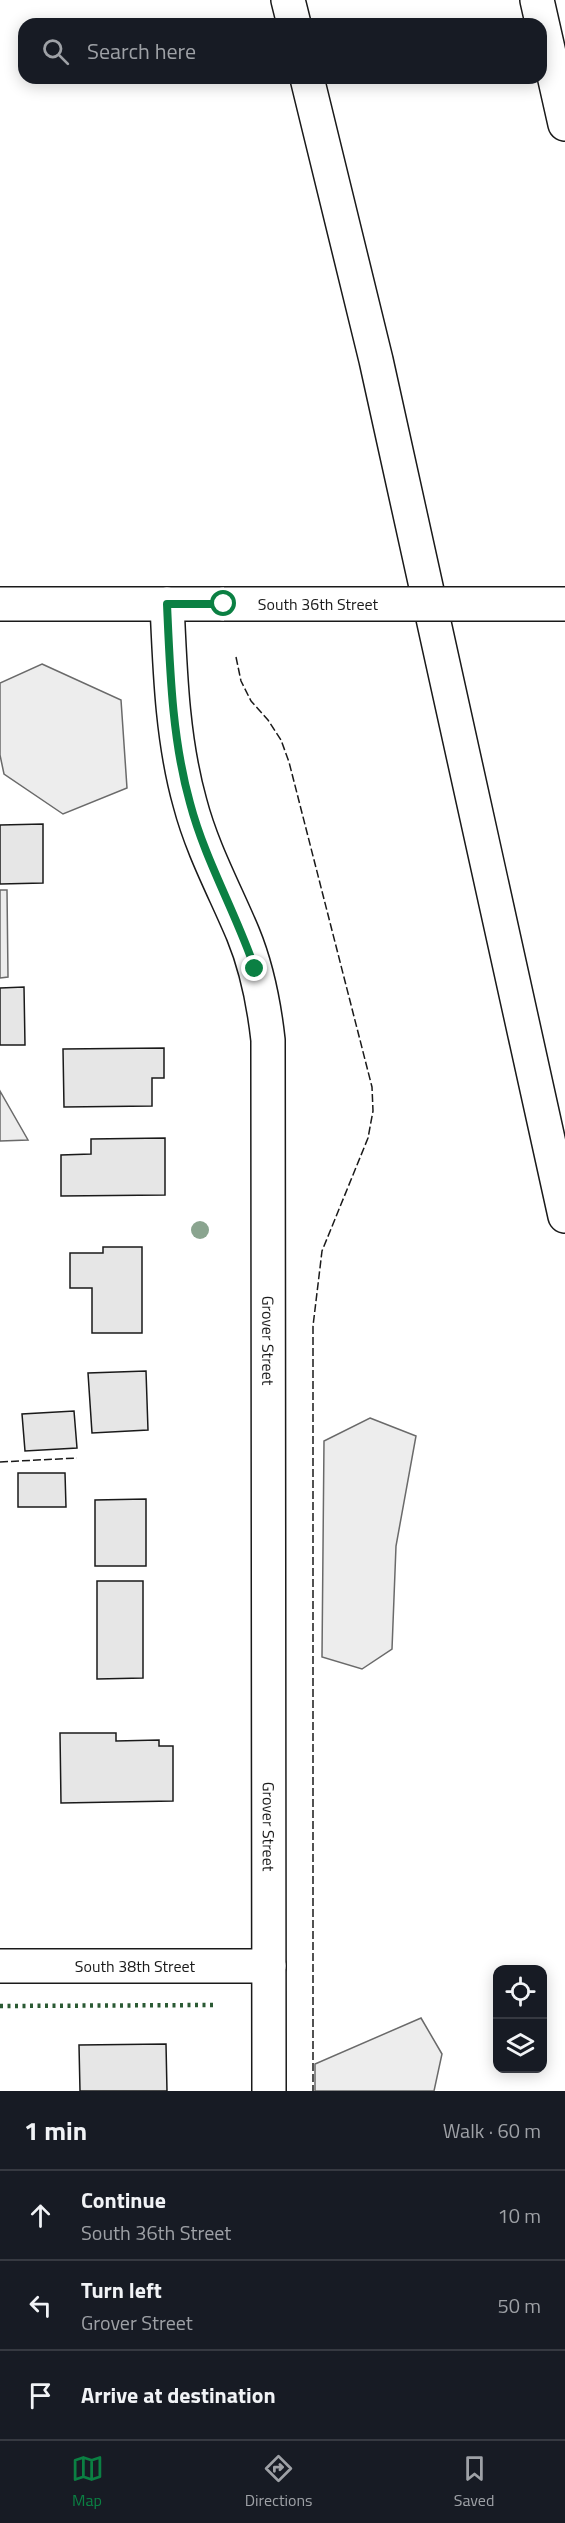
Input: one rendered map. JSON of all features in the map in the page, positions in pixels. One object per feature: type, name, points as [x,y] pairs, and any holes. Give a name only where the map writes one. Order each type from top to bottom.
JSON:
[{"type":"main road","points":[[288,0],[292,18]]},
{"type":"main road","points":[[307,0],[311,18]]},
{"type":"main road","points":[[537,0],[541,18]]},
{"type":"main road","points":[[547,44],[565,124]]},
{"type":"main road","points":[[308,84],[376,360],[565,1216]]},
{"type":"main road","points":[[323,84],[376,360]]},
{"type":"main road","name":"South 36th Street","points":[[0,604],[565,604]]},
{"type":"main road","name":"Grover Street","points":[[167,604],[172,683],[184,780],[196,824],[244,936],[255,969],[265,1010],[268,1040],[269,2091]]},
{"type":"main road","name":"South 38th Street","points":[[0,1966],[269,1966]]},
{"type":"shaded area","points":[[42,664],[121,700],[127,788],[63,814],[4,774],[0,755],[0,683]]},
{"type":"shaded area","points":[[0,890],[7,890],[8,977],[0,978]]},
{"type":"shaded area","points":[[0,1091],[28,1140],[0,1141]]},
{"type":"shaded area","points":[[370,1418],[416,1436],[396,1546],[392,1649],[362,1669],[322,1657],[324,1441]]},
{"type":"shaded area","points":[[421,2018],[442,2054],[434,2091],[315,2091],[315,2064]]},
{"type":"building","points":[[43,824],[43,883],[0,884],[0,825]]},
{"type":"building","points":[[24,987],[25,1045],[0,1045],[0,988]]},
{"type":"building","points":[[164,1048],[164,1078],[152,1078],[152,1106],[64,1107],[63,1049]]},
{"type":"building","points":[[165,1138],[165,1195],[61,1196],[61,1155],[91,1154],[91,1139]]},
{"type":"building","points":[[103,1247],[142,1247],[142,1333],[92,1333],[92,1288],[70,1288],[70,1253],[103,1253]]},
{"type":"building","points":[[146,1371],[148,1430],[92,1433],[88,1373]]},
{"type":"building","points":[[74,1411],[77,1448],[25,1451],[22,1414]]},
{"type":"building","points":[[18,1473],[65,1473],[66,1507],[18,1507]]},
{"type":"building","points":[[146,1499],[146,1566],[95,1566],[95,1500]]},
{"type":"building","points":[[97,1581],[143,1581],[143,1678],[97,1679]]},
{"type":"building","points":[[60,1733],[116,1733],[116,1741],[159,1740],[159,1746],[173,1746],[173,1801],[61,1803]]},
{"type":"building","points":[[166,2044],[167,2091],[80,2091],[79,2045]]},
{"type":"hedge","points":[[0,2006],[214,2005]]},
{"type":"fence","points":[[236,657],[241,681],[251,701],[268,720],[281,740],[289,762],[372,1087],[373,1111],[368,1138],[322,1251],[313,1326],[313,2091]]},
{"type":"fence","points":[[0,1462],[77,1458]]},
{"type":"route","points":[[224,604],[167,604],[169,654],[180,760],[190,804],[205,848],[244,936],[255,969]]}]
